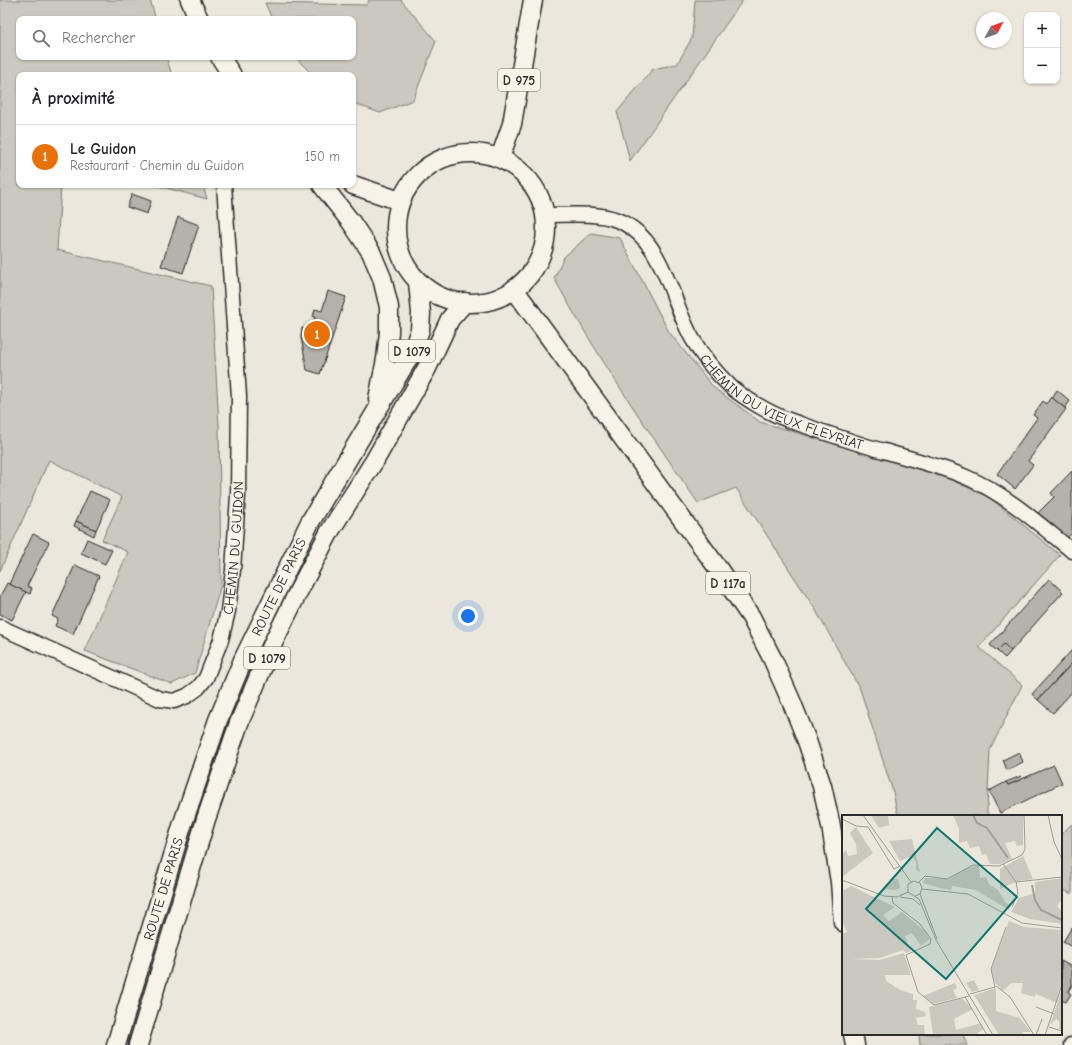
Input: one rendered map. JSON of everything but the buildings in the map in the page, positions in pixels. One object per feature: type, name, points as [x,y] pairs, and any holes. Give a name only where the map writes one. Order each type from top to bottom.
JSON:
[{"type":"main road","points":[[190,0],[198,16]]},
{"type":"main road","name":"D 975","points":[[500,158],[512,124],[533,0]]},
{"type":"main road","points":[[222,60],[230,72]]},
{"type":"main road","points":[[460,153],[481,153],[500,158],[525,175],[541,200],[545,215],[546,231],[544,246],[530,275],[522,283],[503,296],[486,301],[464,302],[450,300],[432,292],[418,282],[404,263],[397,243],[396,222],[400,201],[410,183],[419,173],[441,158],[460,153]]},
{"type":"main road","points":[[356,186],[400,201]]},
{"type":"main road","points":[[324,188],[351,222],[370,252],[382,278],[389,307],[389,332],[386,359],[375,411]]},
{"type":"main road","name":"ROUTE DE PARIS","points":[[116,1045],[182,826],[218,720],[243,660],[310,522],[375,411],[412,352],[420,330],[421,313],[418,282]]},
{"type":"main road","name":"D 117a","points":[[514,289],[717,567],[750,617],[767,648],[807,741],[822,786],[831,826],[840,882],[842,909]]},
{"type":"main road","name":"ROUTE DE PARIS","points":[[138,1045],[206,819],[239,723],[274,641],[330,531],[374,460],[427,368],[450,319],[464,302]]},
{"type":"main road","points":[[853,1035],[855,1045]]},
{"type":"street","name":"CHEMIN DU GUIDON","points":[[0,628],[160,699],[174,701],[187,696],[198,688],[206,678],[221,640],[228,610],[233,570],[238,495],[239,396],[224,188]]},
{"type":"street","name":"CHEMIN DU VIEUX FLEYRIAT","points":[[545,215],[601,216],[617,220],[633,228],[647,242],[660,262],[681,316],[701,353],[732,387],[754,402],[784,419],[865,446],[941,467],[967,477],[998,493],[1072,551]]},
{"type":"shaded area","points":[[0,0],[150,0],[155,16],[16,16],[16,60],[167,60],[171,72],[16,72],[16,188],[61,188],[57,250],[211,286],[219,425],[221,585],[195,673],[172,684],[85,651],[128,552],[102,540],[122,497],[49,460],[0,571]]},
{"type":"shaded area","points":[[369,0],[401,0],[436,41],[413,100],[380,113],[356,104],[356,72],[310,72],[298,60],[356,60],[356,16],[271,16],[265,3],[367,5]]},
{"type":"shaded area","points":[[695,0],[743,0],[630,161],[617,112],[653,69],[677,64],[692,38]]},
{"type":"shaded area","points":[[166,188],[204,188],[207,199]]},
{"type":"shaded area","points":[[591,233],[620,238],[669,332],[714,388],[760,422],[941,475],[990,498],[1060,555],[979,647],[1022,685],[990,750],[987,812],[988,815],[898,815],[893,792],[860,689],[815,609],[736,488],[698,503],[605,365],[554,278],[564,257]]},
{"type":"shaded area","points":[[1072,824],[1072,894],[1062,889],[1062,833]]},
{"type":"shaded area","points":[[919,1035],[963,1035],[967,1045],[920,1045]]},
{"type":"place","name":"Le Guidon","points":[[317,334]]}]
